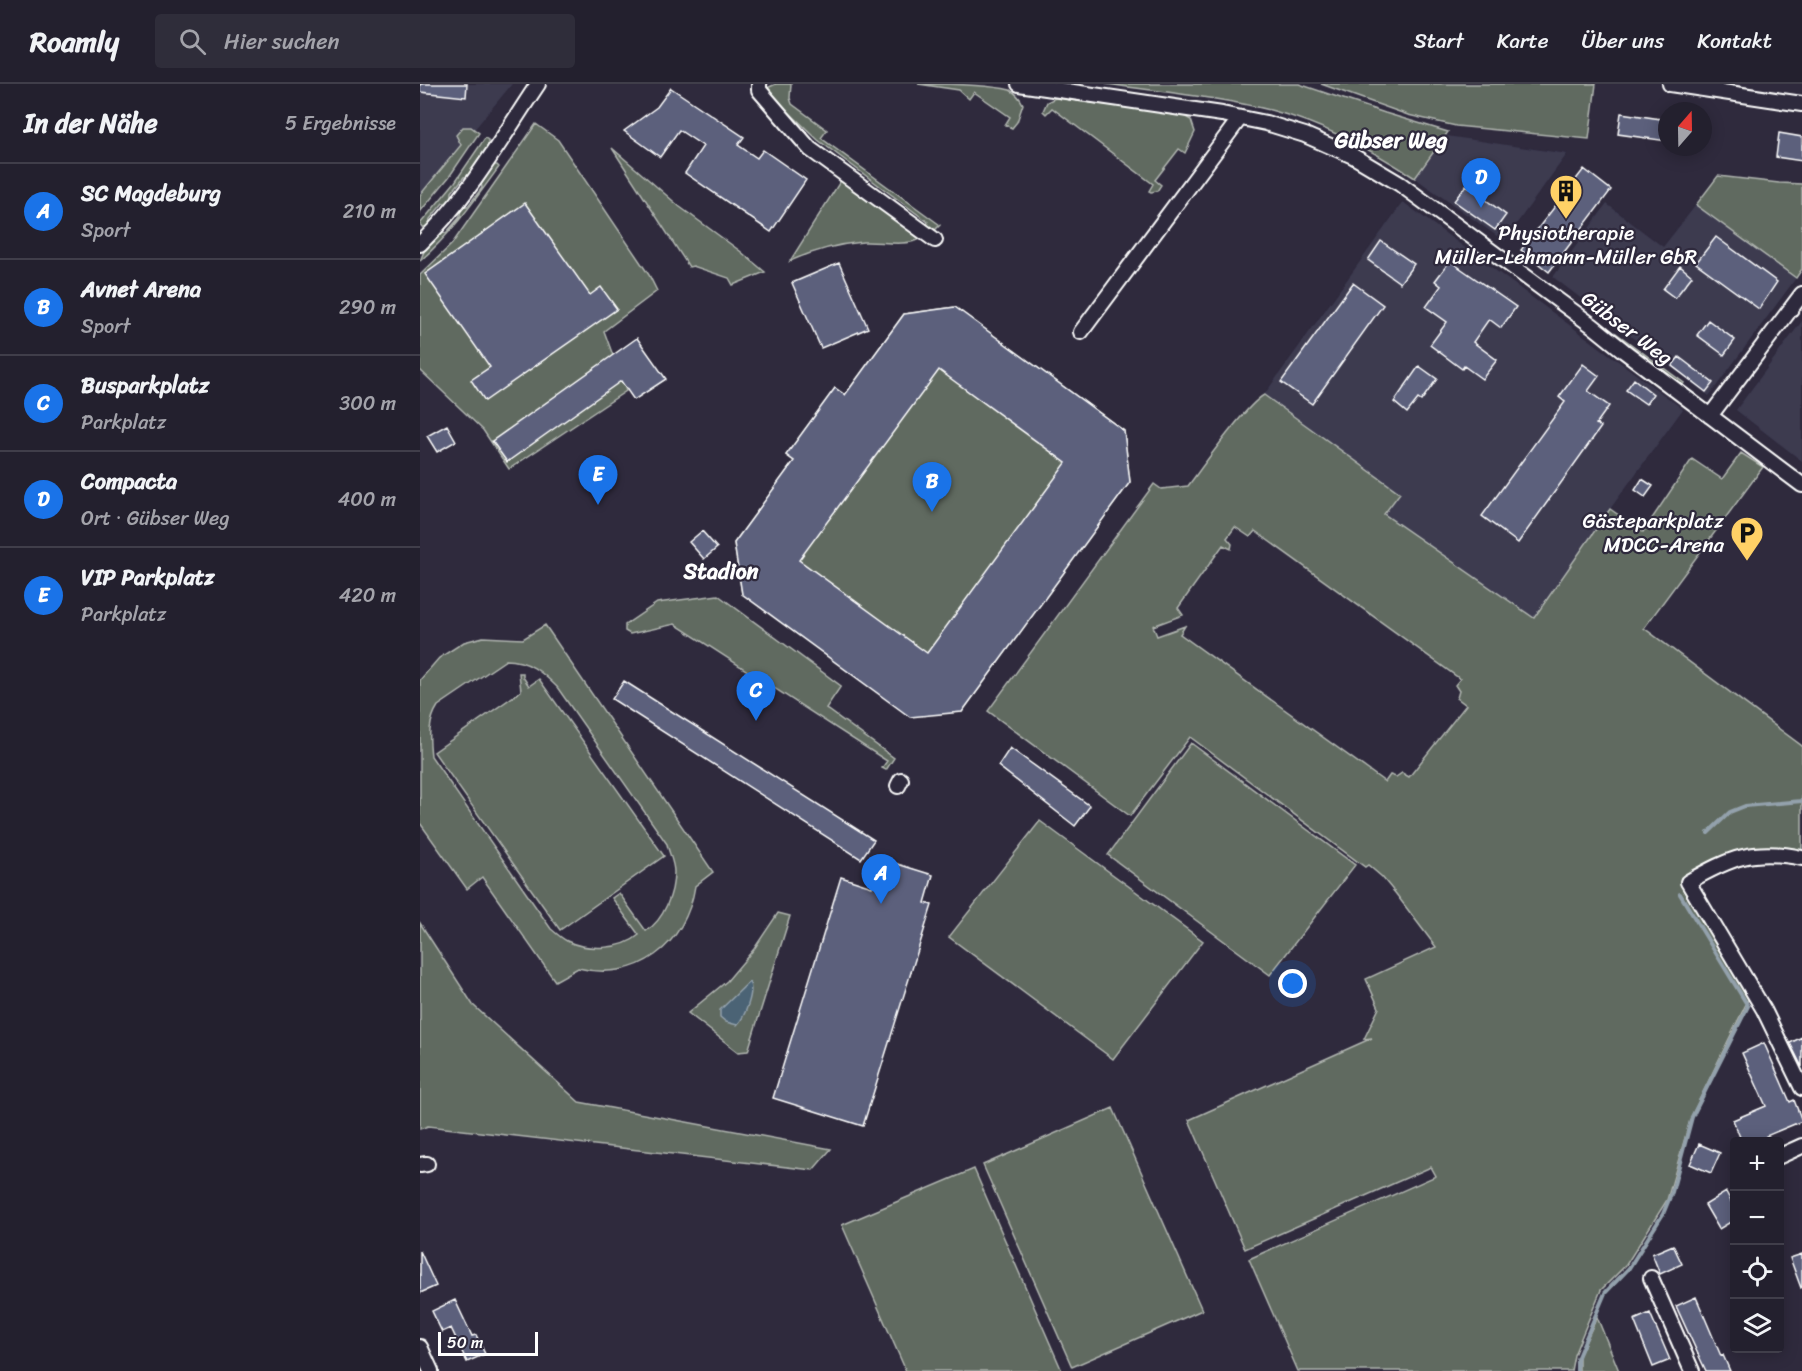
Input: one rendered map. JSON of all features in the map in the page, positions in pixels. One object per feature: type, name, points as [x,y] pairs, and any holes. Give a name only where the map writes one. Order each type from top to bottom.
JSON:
[{"type":"street","points":[[420,244],[449,213],[472,183],[538,84]]},
{"type":"street","points":[[759,84],[759,90],[810,148],[935,240]]},
{"type":"street","name":"Gübser Weg","points":[[1019,84],[1240,118],[1319,140],[1353,156],[1382,172],[1593,326],[1802,485]]},
{"type":"street","points":[[1670,84],[1802,104]]},
{"type":"street","points":[[1081,332],[1240,118]]},
{"type":"street","points":[[1710,416],[1802,294]]},
{"type":"street","points":[[1802,858],[1766,853],[1744,856],[1723,862],[1688,882],[1799,1071],[1802,1088]]},
{"type":"street","points":[[1784,1154],[1802,1146]]},
{"type":"street","points":[[1651,1278],[1692,1371]]},
{"type":"street","points":[[420,1347],[431,1371]]},
{"type":"shaded area","points":[[420,84],[512,84],[420,195]]},
{"type":"shaded area","points":[[776,84],[791,84],[792,104],[827,130],[821,138],[940,225],[935,230],[927,225],[928,222],[818,140],[772,96],[767,98],[767,88]]},
{"type":"shaded area","points":[[918,84],[1000,88],[1012,91],[1023,104],[1017,122],[1012,128],[1005,125],[1010,117],[974,92],[969,99],[959,90]]},
{"type":"shaded area","points":[[1106,84],[1299,84],[1448,132],[1415,178],[1347,139],[1311,123],[1274,111],[1191,95]]},
{"type":"shaded area","points":[[1321,84],[1596,84],[1589,139],[1456,126],[1408,115]]},
{"type":"shaded area","points":[[1055,98],[1182,115],[1191,120],[1195,132],[1185,153],[1179,149],[1155,180],[1161,185],[1157,191],[1151,192],[1149,191],[1153,184],[1052,108],[1046,114],[1043,111],[1047,102]]},
{"type":"shaded area","points":[[536,124],[558,140],[649,275],[657,291],[604,331],[626,391],[509,469],[483,430],[420,370],[420,275],[452,244]]},
{"type":"shaded area","points":[[463,127],[471,127],[479,133],[449,177],[420,212],[420,195],[461,145],[456,135]]},
{"type":"shaded area","points":[[1447,136],[1567,154],[1504,241],[1415,178]]},
{"type":"shaded area","points":[[485,138],[488,140],[488,147],[469,176],[464,177],[452,192],[452,199],[449,203],[443,203],[430,219],[429,225],[423,228],[420,224],[455,182]]},
{"type":"shaded area","points":[[612,148],[680,207],[765,272],[733,285],[729,278],[693,266],[689,267]]},
{"type":"shaded area","points":[[493,165],[499,167],[472,204],[442,240],[420,261],[425,249],[440,232],[446,233],[460,217],[460,209],[468,206],[482,188],[481,183]]},
{"type":"shaded area","points":[[1718,176],[1802,184],[1802,269],[1796,278],[1696,205]]},
{"type":"shaded area","points":[[841,180],[920,239],[907,243],[844,244],[790,261]]},
{"type":"shaded area","points":[[1403,202],[1683,409],[1534,619],[1384,514],[1400,493],[1264,395]]},
{"type":"shaded area","points":[[1607,204],[1663,247],[1696,205],[1796,278],[1709,396],[1553,277]]},
{"type":"shaded area","points":[[955,307],[1124,431],[1130,482],[962,712],[742,594],[734,543],[794,461],[786,455],[835,388],[845,395],[904,314]]},
{"type":"shaded area","points":[[1802,321],[1802,461],[1736,410]]},
{"type":"shaded area","points":[[1616,333],[1684,383],[1682,386],[1615,336]]},
{"type":"shaded area","points":[[1264,395],[1400,493],[1384,514],[1534,618],[1610,509],[1643,532],[1692,459],[1722,479],[1741,453],[1763,467],[1644,628],[1802,746],[1802,858],[1766,853],[1688,882],[1750,996],[1691,1117],[1667,1200],[1626,1265],[1601,1290],[1574,1355],[1571,1371],[1298,1371],[1249,1259],[1436,1176],[1431,1167],[1245,1249],[1189,1120],[1372,1038],[1364,1039],[1379,1008],[1366,979],[1436,947],[1382,877],[1368,865],[1365,867],[1190,737],[1130,816],[988,711],[1154,484],[1161,489],[1188,486],[1256,401]],"holes":[[[1235,527],[1250,537],[1255,531],[1460,679],[1455,685],[1459,691],[1457,698],[1466,705],[1409,777],[1402,773],[1396,777],[1390,775],[1385,782],[1180,634],[1185,626],[1157,636],[1153,626],[1183,615],[1178,608],[1223,545],[1231,549],[1232,544],[1227,538]]]},
{"type":"shaded area","points":[[718,595],[841,686],[826,708],[894,758],[886,770],[882,768],[887,761],[675,624],[630,634],[625,631],[625,625],[657,603]]},
{"type":"shaded area","points":[[545,625],[713,872],[695,886],[690,907],[670,942],[655,955],[639,964],[620,970],[600,971],[578,968],[555,981],[482,877],[467,889],[420,823],[420,680],[439,658],[464,642],[483,637],[523,639]],"holes":[[[506,660],[534,668],[557,687],[667,844],[674,869],[674,880],[667,905],[652,926],[646,931],[619,893],[612,898],[639,935],[623,944],[604,947],[584,946],[567,941],[551,929],[431,756],[431,724],[438,706]]]},
{"type":"shaded area","points":[[519,673],[523,673],[529,686],[539,679],[664,856],[560,930],[434,752],[521,691]]},
{"type":"shaded area","points":[[1191,743],[1355,865],[1270,975],[1108,855]]},
{"type":"shaded area","points":[[1040,821],[1203,941],[1113,1059],[949,937]]},
{"type":"shaded area","points":[[778,913],[790,916],[748,1051],[738,1052],[688,1013],[727,981],[754,949]]},
{"type":"shaded area","points":[[420,923],[473,1005],[579,1102],[831,1149],[813,1170],[428,1126],[420,1129]]},
{"type":"shaded area","points":[[1113,1108],[1202,1310],[1072,1367],[983,1165]]},
{"type":"shaded area","points":[[974,1169],[1062,1371],[906,1371],[842,1225]]},
{"type":"shaded area","points":[[1597,1317],[1619,1371],[1579,1371],[1579,1356]]},
{"type":"water","points":[[749,982],[750,997],[743,1016],[737,1025],[726,1022],[720,1017],[720,1010]]},
{"type":"building","points":[[420,84],[467,84],[466,97],[420,92]]},
{"type":"building","points":[[671,88],[744,137],[738,145],[757,158],[763,150],[806,180],[771,232],[685,173],[703,146],[679,130],[660,157],[624,131],[657,107]]},
{"type":"building","points":[[1621,113],[1658,119],[1658,140],[1618,134]]},
{"type":"building","points":[[1779,133],[1802,137],[1802,161],[1776,157]]},
{"type":"building","name":"Physiotherapie Müller-Lehmann-Müller GbR","points":[[1584,169],[1611,190],[1549,272],[1521,250]]},
{"type":"building","points":[[1466,185],[1506,215],[1495,230],[1454,201]]},
{"type":"building","points":[[525,203],[590,295],[601,287],[617,309],[485,401],[471,380],[490,367],[425,274]]},
{"type":"building","points":[[1716,237],[1777,282],[1759,309],[1696,263]]},
{"type":"building","points":[[1381,241],[1414,264],[1400,283],[1368,260]]},
{"type":"building","points":[[1450,261],[1516,307],[1501,328],[1489,319],[1473,342],[1497,360],[1482,379],[1464,366],[1462,369],[1430,345],[1447,322],[1426,307],[1441,286],[1435,281]]},
{"type":"building","points":[[839,263],[868,328],[821,348],[792,283]]},
{"type":"building","points":[[1680,266],[1692,276],[1675,298],[1663,289]]},
{"type":"building","points":[[1353,283],[1383,305],[1312,404],[1281,382]]},
{"type":"building","points":[[955,307],[1124,431],[1130,482],[962,712],[910,717],[742,594],[734,543],[794,461],[786,455],[835,388],[845,395],[904,314]],"holes":[[[939,370],[1066,463],[927,653],[799,560]]]},
{"type":"building","points":[[1708,320],[1735,340],[1724,355],[1697,335]]},
{"type":"building","points":[[637,338],[666,379],[634,400],[621,381],[507,462],[492,441]]},
{"type":"building","points":[[1679,357],[1713,383],[1706,392],[1672,366]]},
{"type":"building","points":[[1583,364],[1599,376],[1588,391],[1609,406],[1596,424],[1601,427],[1518,543],[1482,516],[1565,402],[1559,397]]},
{"type":"building","points":[[1419,366],[1437,379],[1421,401],[1418,399],[1407,413],[1394,402]]},
{"type":"building","points":[[1634,379],[1653,394],[1646,404],[1626,390]]},
{"type":"building","points":[[447,425],[456,441],[437,452],[427,436]]},
{"type":"building","points":[[1642,479],[1653,486],[1645,497],[1635,490]]},
{"type":"building","points":[[702,531],[717,548],[704,559],[689,542]]},
{"type":"building","points":[[624,681],[874,840],[861,859],[612,699]]},
{"type":"building","points":[[1010,748],[1090,806],[1075,826],[998,766]]},
{"type":"building","points":[[881,859],[933,875],[925,903],[932,905],[863,1126],[773,1098],[841,877],[872,887]]},
{"type":"building","points":[[1802,1037],[1802,1067],[1790,1043]]},
{"type":"building","points":[[1764,1043],[1790,1102],[1794,1100],[1802,1121],[1767,1137],[1740,1137],[1733,1120],[1766,1106],[1742,1053]]},
{"type":"building","points":[[1699,1144],[1720,1153],[1711,1173],[1690,1164]]},
{"type":"building","points":[[1726,1192],[1730,1200],[1730,1222],[1719,1229],[1705,1205]]},
{"type":"building","points":[[1673,1245],[1682,1264],[1660,1274],[1652,1254]]},
{"type":"building","points":[[420,1251],[436,1286],[420,1293]]},
{"type":"building","points":[[1802,1254],[1802,1287],[1801,1288],[1790,1258]]},
{"type":"building","points":[[1696,1297],[1721,1356],[1723,1355],[1730,1371],[1706,1371],[1697,1352],[1676,1306]]},
{"type":"building","points":[[455,1300],[472,1336],[476,1335],[485,1354],[467,1362],[451,1328],[442,1332],[432,1311]]},
{"type":"building","points":[[1650,1313],[1670,1360],[1653,1367],[1634,1320]]},
{"type":"waterway","points":[[1708,833],[1730,812],[1745,806],[1802,801]]},
{"type":"waterway","points":[[1577,1371],[1577,1359],[1605,1293],[1629,1268],[1663,1214],[1672,1192],[1692,1117],[1748,1006],[1680,894]]},
{"type":"place","name":"Compacta","points":[[1481,208]]},
{"type":"place","name":"Physiotherapie Müller-Lehmann-Müller GbR","points":[[1566,220]]},
{"type":"place","name":"VIP Parkplatz","points":[[598,505]]},
{"type":"place","name":"Avnet Arena","points":[[932,512]]},
{"type":"place","name":"Gästeparkplatz MDCC-Arena","points":[[1747,562]]},
{"type":"place","name":"Busparkplatz","points":[[756,721]]},
{"type":"place","name":"SC Magdeburg","points":[[881,904]]},
{"type":"district","name":"Gübser Weg","points":[[1391,140]]},
{"type":"district","name":"Stadion","points":[[721,571]]}]
